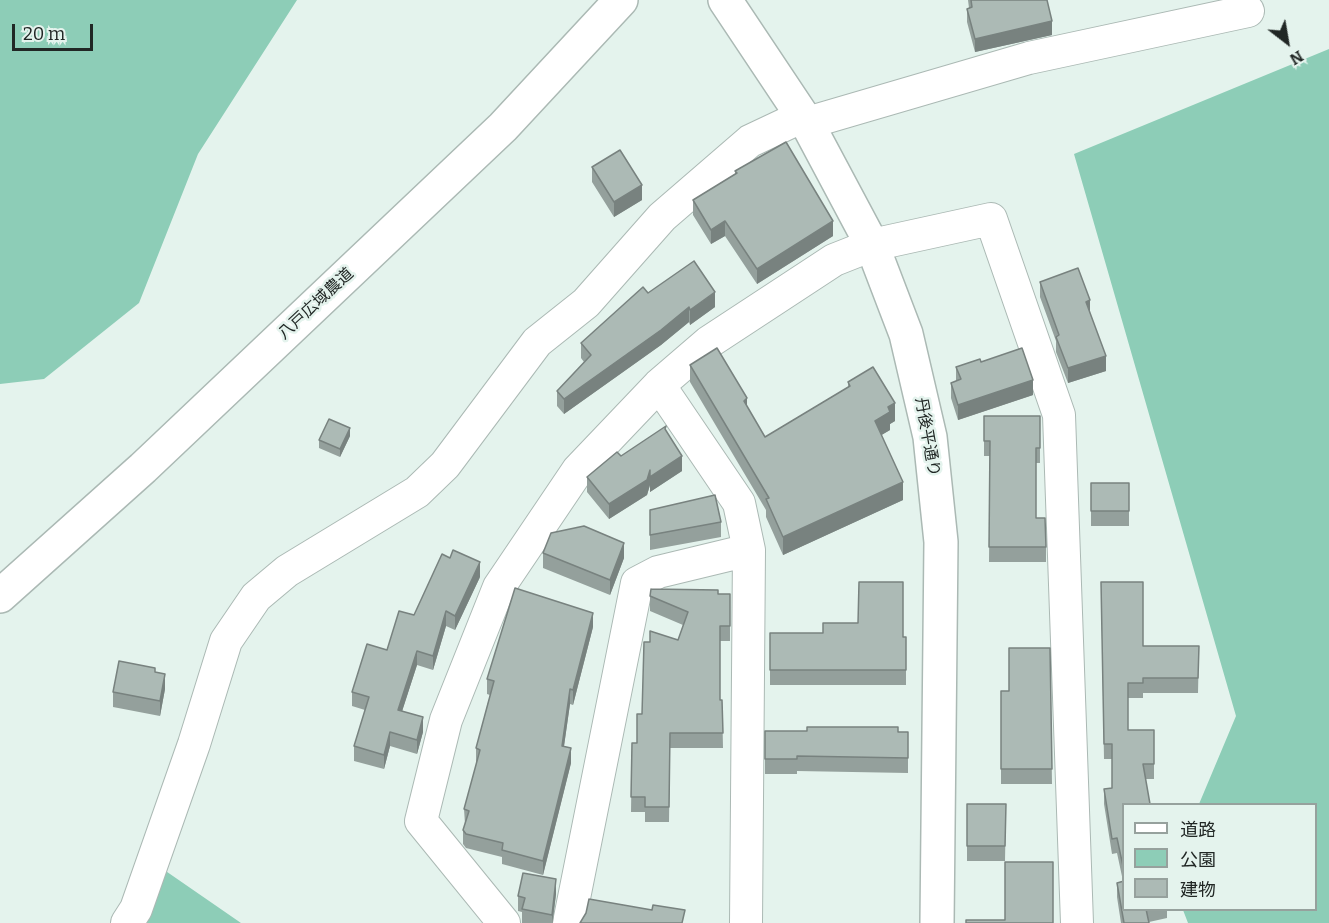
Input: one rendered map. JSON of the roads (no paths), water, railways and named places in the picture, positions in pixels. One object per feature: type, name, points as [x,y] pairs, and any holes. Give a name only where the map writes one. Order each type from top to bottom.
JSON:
[{"type":"street","name":"八戸広域農道","points":[[0,596],[143,468],[494,135],[621,0]]},
{"type":"street","name":"丹後平通り","points":[[725,0],[805,120],[872,245],[906,334],[930,437],[941,542],[937,923]]},
{"type":"street","points":[[127,923],[136,909],[194,744],[226,641],[256,597],[287,571],[417,492],[446,465],[537,342],[586,303],[662,217],[750,141],[805,120],[1029,58],[1248,11]]},
{"type":"street","points":[[504,923],[421,821],[446,720],[500,587],[578,470],[659,385],[709,342],[834,260],[872,245],[991,219],[1059,415],[1077,923]]},
{"type":"street","points":[[659,385],[739,503],[749,550],[746,923]]},
{"type":"street","points":[[569,923],[637,583],[658,572],[749,550]]}]
